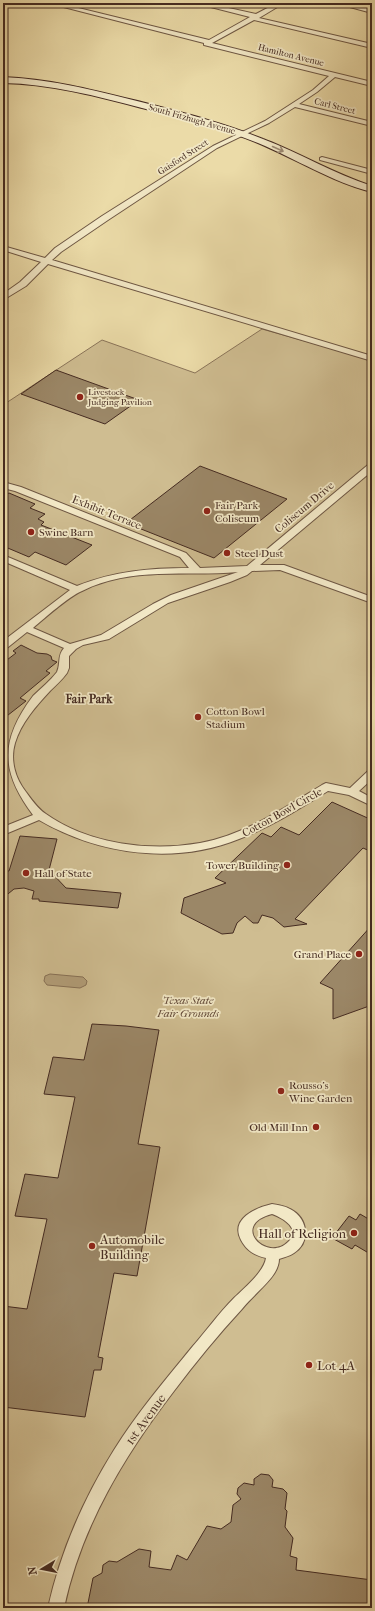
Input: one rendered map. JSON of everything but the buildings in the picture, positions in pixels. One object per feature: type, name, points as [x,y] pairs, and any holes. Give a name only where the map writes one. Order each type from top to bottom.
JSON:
[{"type":"main road","name":"South Fitzhugh Avenue","points":[[3,75],[49,78],[94,86],[204,114],[253,129],[372,180]]},
{"type":"main road","name":"South Fitzhugh Avenue","points":[[3,80],[43,82],[84,90],[191,118],[242,134],[275,147],[332,174],[372,190]]},
{"type":"street","name":"Hamilton Avenue","points":[[51,3],[372,84]]},
{"type":"street","points":[[198,3],[372,46]]},
{"type":"street","points":[[207,43],[281,3]]},
{"type":"street","points":[[338,3],[372,11]]},
{"type":"street","name":"Gaisford Street","points":[[3,298],[23,284],[58,250],[105,218],[215,147],[253,129],[294,105],[334,75]]},
{"type":"street","name":"Carl Street","points":[[294,105],[372,124]]},
{"type":"street","name":"South Fitzhugh Avenue","points":[[322,159],[372,172]]},
{"type":"street","points":[[3,248],[372,359]]},
{"type":"street","points":[[221,322],[230,317]]},
{"type":"street","name":"Coliseum Drive","points":[[252,567],[372,466]]},
{"type":"street","name":"Exhibit Terrace","points":[[3,485],[18,489],[183,555],[196,571]]},
{"type":"street","points":[[3,558],[77,589]]},
{"type":"street","points":[[26,628],[70,648],[79,642],[100,640],[154,606],[173,597],[234,578],[252,567]]},
{"type":"street","points":[[3,646],[77,589],[107,577],[135,572],[156,570],[230,570],[252,567],[281,568],[372,600]]},
{"type":"street","name":"Cotton Bowl Circle","points":[[70,648],[64,654],[63,671],[26,712],[18,726],[8,750],[8,763],[11,777],[19,791],[40,816],[73,834],[110,844],[145,849],[184,849],[220,842],[247,833],[271,821],[326,787],[352,792],[372,802]]},
{"type":"street","points":[[352,792],[372,773]]},
{"type":"street","points":[[3,831],[40,816]]},
{"type":"street","name":"1st Avenue","points":[[56,1608],[62,1580],[70,1556],[97,1495],[120,1454],[138,1426],[169,1386],[237,1304],[266,1274],[272,1264],[273,1254]]},
{"type":"green space","name":"Texas State Fair Grounds","points":[[262,329],[372,360],[372,1608],[3,1608],[3,405],[102,340],[195,373]]},
{"type":"shaded area","points":[[50,974],[83,977],[87,981],[86,985],[80,988],[47,985],[44,981],[45,976]]},
{"type":"place","name":"Livestock Judging Pavilion","points":[[80,397]]},
{"type":"place","name":"Fair Park Coliseum","points":[[207,511]]},
{"type":"place","name":"Swine Barn","points":[[31,532]]},
{"type":"place","name":"Steel Dust","points":[[227,553]]},
{"type":"place","name":"Cotton Bowl Stadium","points":[[198,717]]},
{"type":"place","name":"Tower Building","points":[[287,865]]},
{"type":"place","name":"Hall of State","points":[[26,873]]},
{"type":"place","name":"Grand Place","points":[[359,954]]},
{"type":"place","name":"Rousso’s Wine Garden","points":[[281,1091]]},
{"type":"place","name":"Old Mill Inn","points":[[316,1127]]},
{"type":"place","name":"Hall of Religion","points":[[354,1233]]},
{"type":"place","name":"Automobile Building","points":[[92,1246]]},
{"type":"place","name":"Lot 4A","points":[[309,1365]]},
{"type":"district","name":"Fair Park","points":[[89,699]]}]
